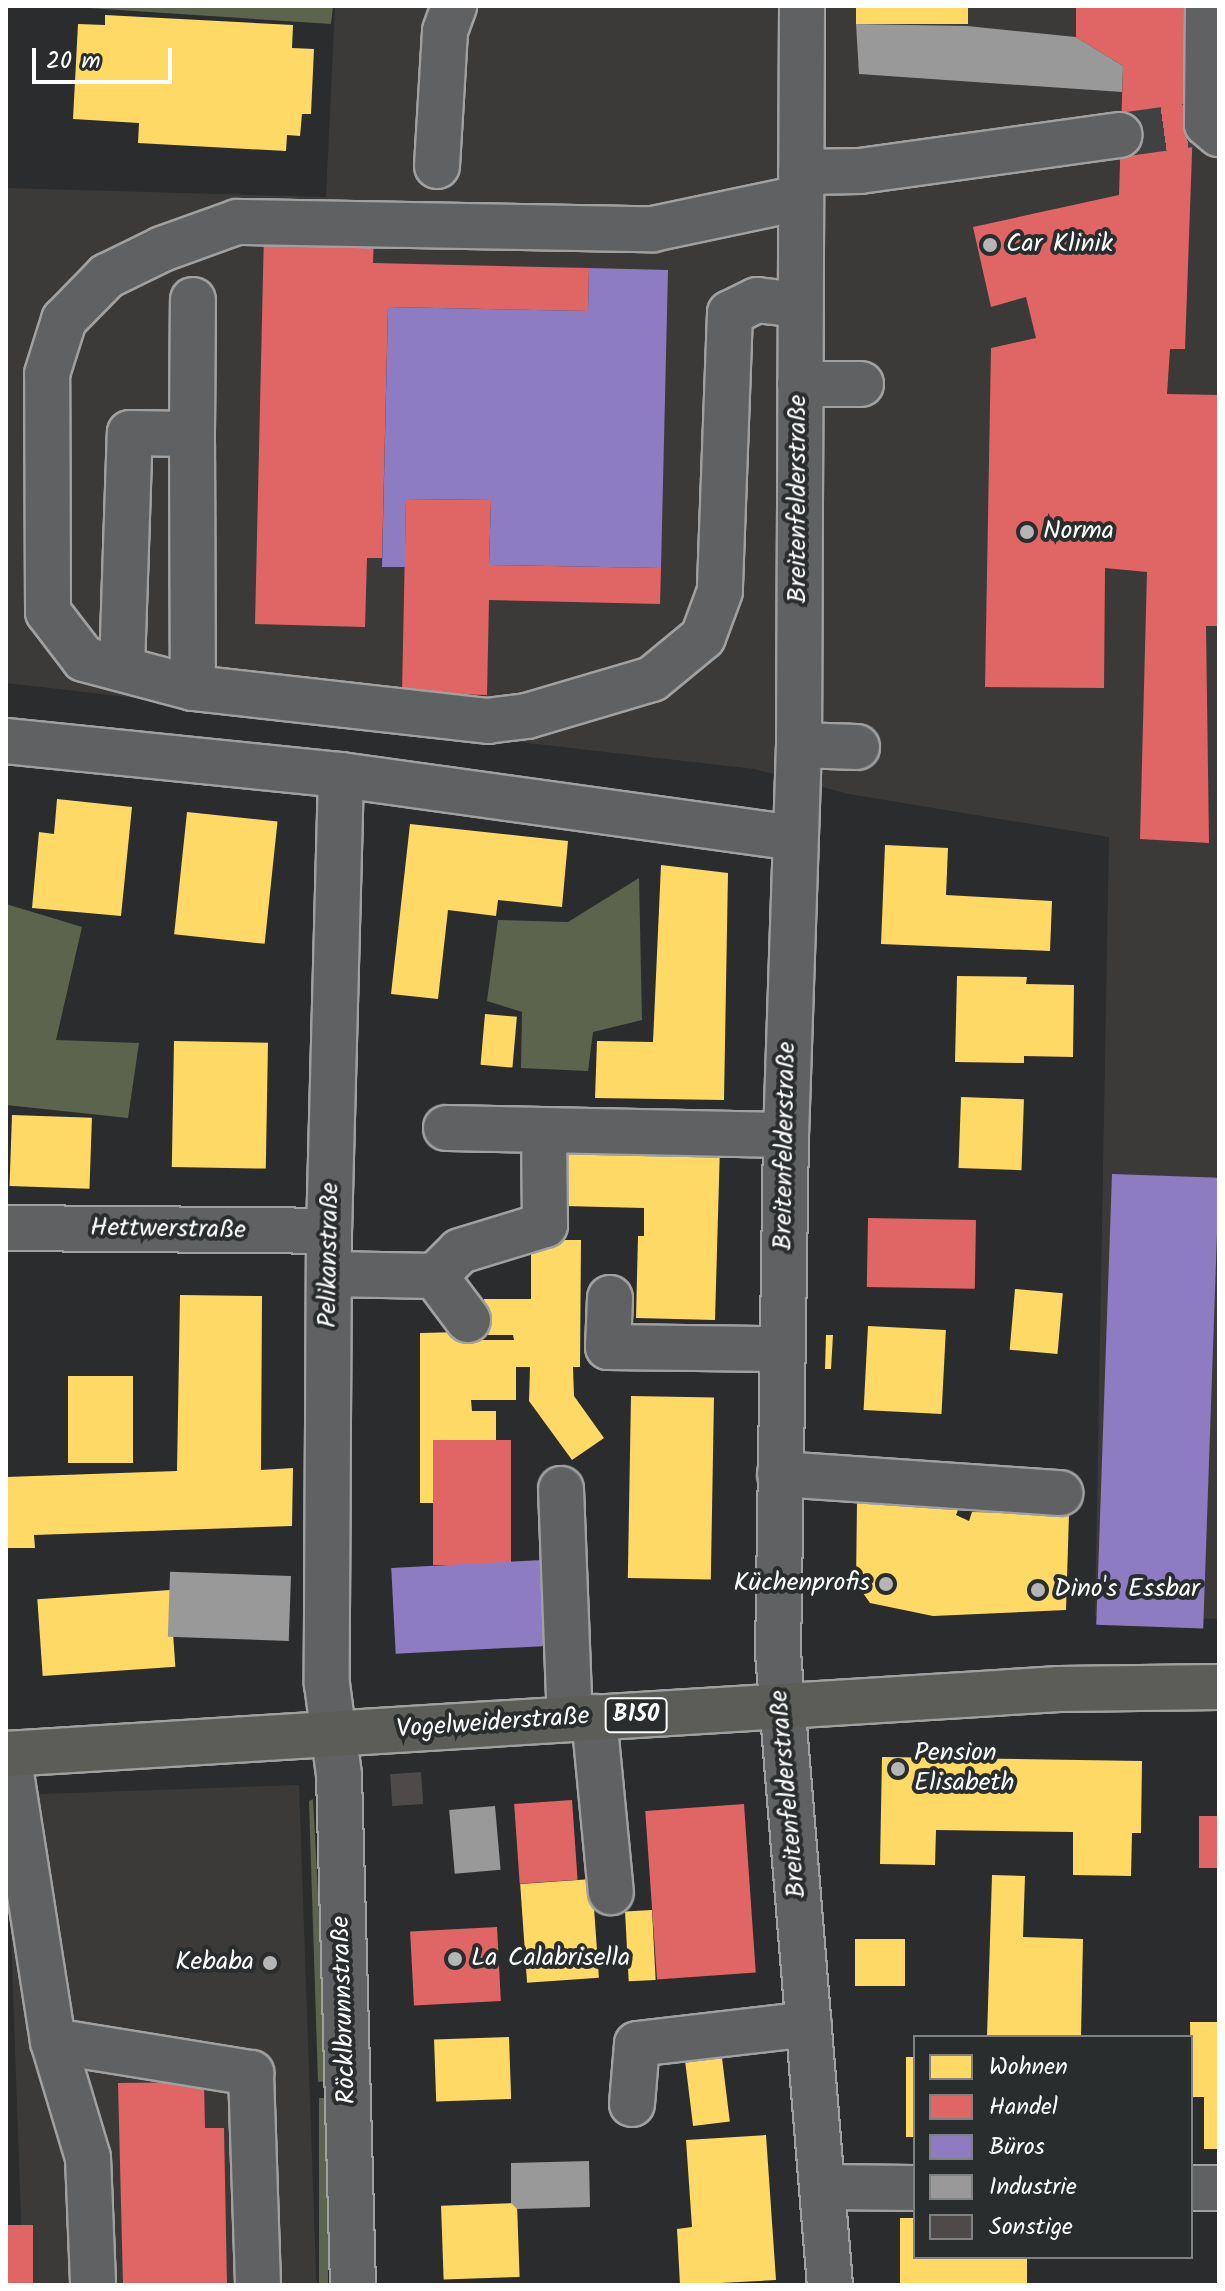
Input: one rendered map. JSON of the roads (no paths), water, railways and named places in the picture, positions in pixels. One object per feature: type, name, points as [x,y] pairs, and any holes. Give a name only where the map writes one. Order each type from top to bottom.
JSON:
[{"type":"main road","name":"Vogelweiderstraße","points":[[7,1754],[1059,1689],[1219,1687]]},
{"type":"street","points":[[437,166],[445,31],[454,6]]},
{"type":"street","name":"Breitenfelderstraße","points":[[802,6],[799,745],[793,838],[786,1135],[780,1459],[781,1705],[830,2285]]},
{"type":"street","points":[[1206,128],[1208,6]]},
{"type":"street","points":[[800,305],[757,300],[730,313],[720,591],[703,637],[652,679],[527,716],[488,721],[193,688],[84,659],[48,612],[47,374],[64,320],[107,276],[162,249],[237,222],[653,229],[801,185],[860,171],[1120,135]]},
{"type":"street","points":[[193,300],[193,688]]},
{"type":"street","points":[[800,384],[861,384]]},
{"type":"street","points":[[122,668],[130,433],[192,434]]},
{"type":"street","points":[[6,741],[341,775],[793,838]]},
{"type":"street","points":[[799,745],[857,747]]},
{"type":"street","name":"Pelikanstraße","points":[[335,1735],[327,1684],[329,1231],[341,775]]},
{"type":"street","points":[[446,1128],[786,1135]]},
{"type":"street","points":[[329,1274],[435,1276],[460,1251],[545,1225],[544,1130]]},
{"type":"street","name":"Hettwerstraße","points":[[6,1228],[329,1231]]},
{"type":"street","points":[[435,1276],[468,1320]]},
{"type":"street","points":[[610,1298],[608,1347],[782,1349]]},
{"type":"street","points":[[780,1459],[983,1457]]},
{"type":"street","points":[[780,1459],[1060,1493]]},
{"type":"street","points":[[561,1489],[582,1718],[611,1892]]},
{"type":"street","name":"Röcklbrunnstraße","points":[[335,1735],[353,2285]]},
{"type":"street","name":"Vogelweiderstraße","points":[[7,1754],[53,2041],[88,2158],[93,2285]]},
{"type":"street","points":[[632,2104],[637,2044],[809,2024]]},
{"type":"street","points":[[53,2041],[251,2073],[258,2285]]},
{"type":"street","points":[[822,2187],[913,2188]]},
{"type":"street","points":[[1193,2188],[1219,2188]]},
{"type":"tunnel","points":[[1120,135],[1192,125]]},
{"type":"place","name":"Car Klinik","points":[[990,245]]},
{"type":"place","name":"Norma","points":[[1027,532]]},
{"type":"place","name":"Küchenprofis","points":[[886,1584]]},
{"type":"place","name":"Dino's Essbar","points":[[1038,1590]]},
{"type":"place","name":"Pension Elisabeth","points":[[898,1769]]},
{"type":"place","name":"La Calabrisella","points":[[455,1959]]},
{"type":"place","name":"Kebaba","points":[[270,1963]]}]
